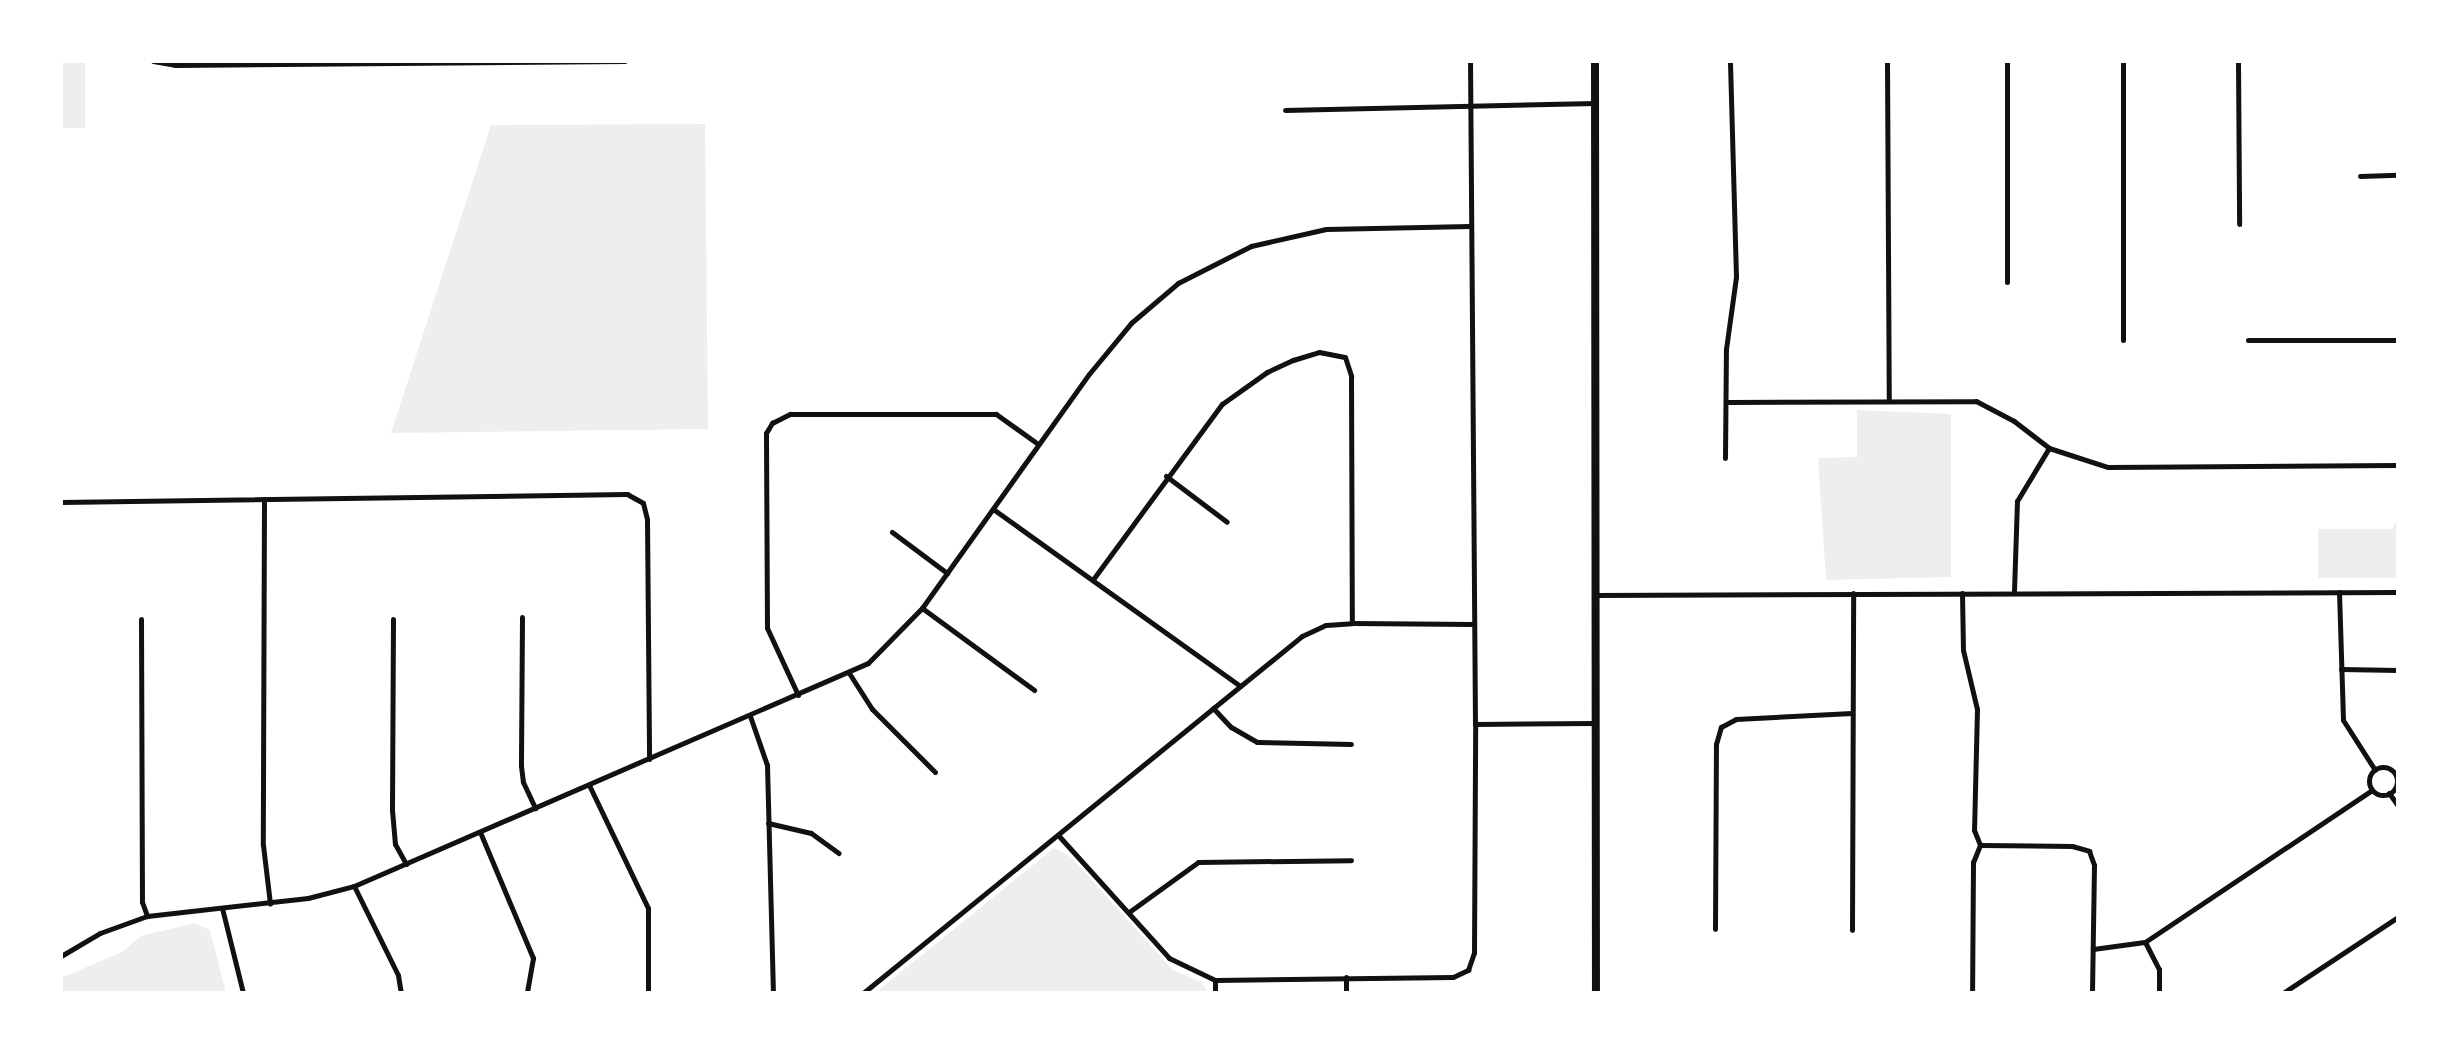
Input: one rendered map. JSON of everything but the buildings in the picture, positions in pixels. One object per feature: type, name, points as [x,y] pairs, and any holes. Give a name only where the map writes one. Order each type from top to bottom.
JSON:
[{"type":"main road","points":[[1595,61],[1596,993]]},
{"type":"street","points":[[154,62],[625,61]]},
{"type":"street","points":[[1058,835],[1169,958],[1215,980],[1453,977],[1468,970],[1474,953],[1475,724],[1470,61]]},
{"type":"street","points":[[1725,458],[1728,402],[1726,349],[1736,276],[1730,61]]},
{"type":"street","points":[[1887,61],[1889,400]]},
{"type":"street","points":[[2007,61],[2007,282]]},
{"type":"street","points":[[2123,61],[2123,340]]},
{"type":"street","points":[[2238,61],[2239,224]]},
{"type":"street","points":[[1285,110],[1595,103]]},
{"type":"street","points":[[2360,176],[2398,175]]},
{"type":"street","points":[[61,956],[100,933],[147,916],[270,904],[354,886],[849,673],[889,647],[922,608],[1038,444],[1131,323],[1178,284],[1251,246],[1326,229],[1470,226]]},
{"type":"street","points":[[2248,340],[2398,340]]},
{"type":"street","points":[[1094,578],[1205,423],[1246,385],[1293,360],[1320,352],[1345,357],[1351,376],[1352,623]]},
{"type":"street","points":[[1728,402],[1976,401],[2014,421],[2049,448],[2108,467],[2398,465]]},
{"type":"street","points":[[798,695],[767,628],[766,433],[772,423],[790,414],[996,414],[1038,444]]},
{"type":"street","points":[[2014,591],[2017,501],[2049,448]]},
{"type":"street","points":[[1166,477],[1227,522]]},
{"type":"street","points":[[61,502],[627,494],[643,503],[648,519],[649,759]]},
{"type":"street","points":[[264,499],[263,845],[270,904]]},
{"type":"street","points":[[993,509],[1094,578],[1240,686]]},
{"type":"street","points":[[892,532],[947,573]]},
{"type":"street","points":[[1595,595],[2014,591],[2398,592]]},
{"type":"street","points":[[2339,592],[2343,720],[2375,770]]},
{"type":"street","points":[[1852,930],[1853,593]]},
{"type":"street","points":[[1962,593],[1963,650],[1976,693],[1974,830],[1980,845],[1973,862],[1972,993]]},
{"type":"street","points":[[922,608],[1034,690]]},
{"type":"street","points":[[522,617],[521,766],[523,782],[536,808]]},
{"type":"street","points":[[141,619],[142,902],[147,916]]},
{"type":"street","points":[[393,619],[392,810],[395,845],[406,864]]},
{"type":"street","points":[[863,993],[1303,636],[1326,625],[1352,623],[1473,624]]},
{"type":"street","points":[[2341,669],[2398,670]]},
{"type":"street","points":[[849,673],[872,709],[935,772]]},
{"type":"street","points":[[1213,708],[1231,727],[1258,743],[1351,744]]},
{"type":"street","points":[[1715,929],[1716,744],[1721,727],[1736,719],[1852,713]]},
{"type":"street","points":[[750,716],[767,765],[773,993]]},
{"type":"street","points":[[1475,724],[1595,723]]},
{"type":"street","points":[[2375,770],[2387,768],[2396,772],[2395,787],[2389,793]]},
{"type":"street","points":[[2372,790],[2369,782],[2375,770]]},
{"type":"street","points":[[589,785],[648,908],[648,993]]},
{"type":"street","points":[[2093,949],[2145,942],[2372,790],[2389,793],[2398,806]]},
{"type":"street","points":[[768,823],[811,833],[839,853]]},
{"type":"street","points":[[480,832],[533,958],[527,993]]},
{"type":"street","points":[[1980,845],[2072,846],[2089,851],[2094,865],[2092,993]]},
{"type":"street","points":[[1129,912],[1198,862],[1351,860]]},
{"type":"street","points":[[354,886],[398,975],[401,993]]},
{"type":"street","points":[[222,908],[243,993]]},
{"type":"street","points":[[2283,993],[2398,917]]},
{"type":"street","points":[[2145,942],[2159,969],[2159,993]]},
{"type":"street","points":[[1346,978],[1346,993]]},
{"type":"street","points":[[1215,980],[1215,993]]},
{"type":"shaded area","points":[[61,61],[85,61],[85,128],[61,128]]},
{"type":"shaded area","points":[[705,124],[708,429],[391,433],[491,125]]},
{"type":"shaded area","points":[[1857,410],[1951,414],[1951,577],[1826,580],[1818,458],[1857,457]]},
{"type":"shaded area","points":[[2398,515],[2398,578],[2318,578],[2318,529],[2393,529]]},
{"type":"shaded area","points":[[1054,848],[1071,857],[1173,970],[1202,982],[1208,993],[875,993]]},
{"type":"shaded area","points":[[195,923],[210,930],[226,993],[61,993],[61,978],[122,952],[141,936]]}]
